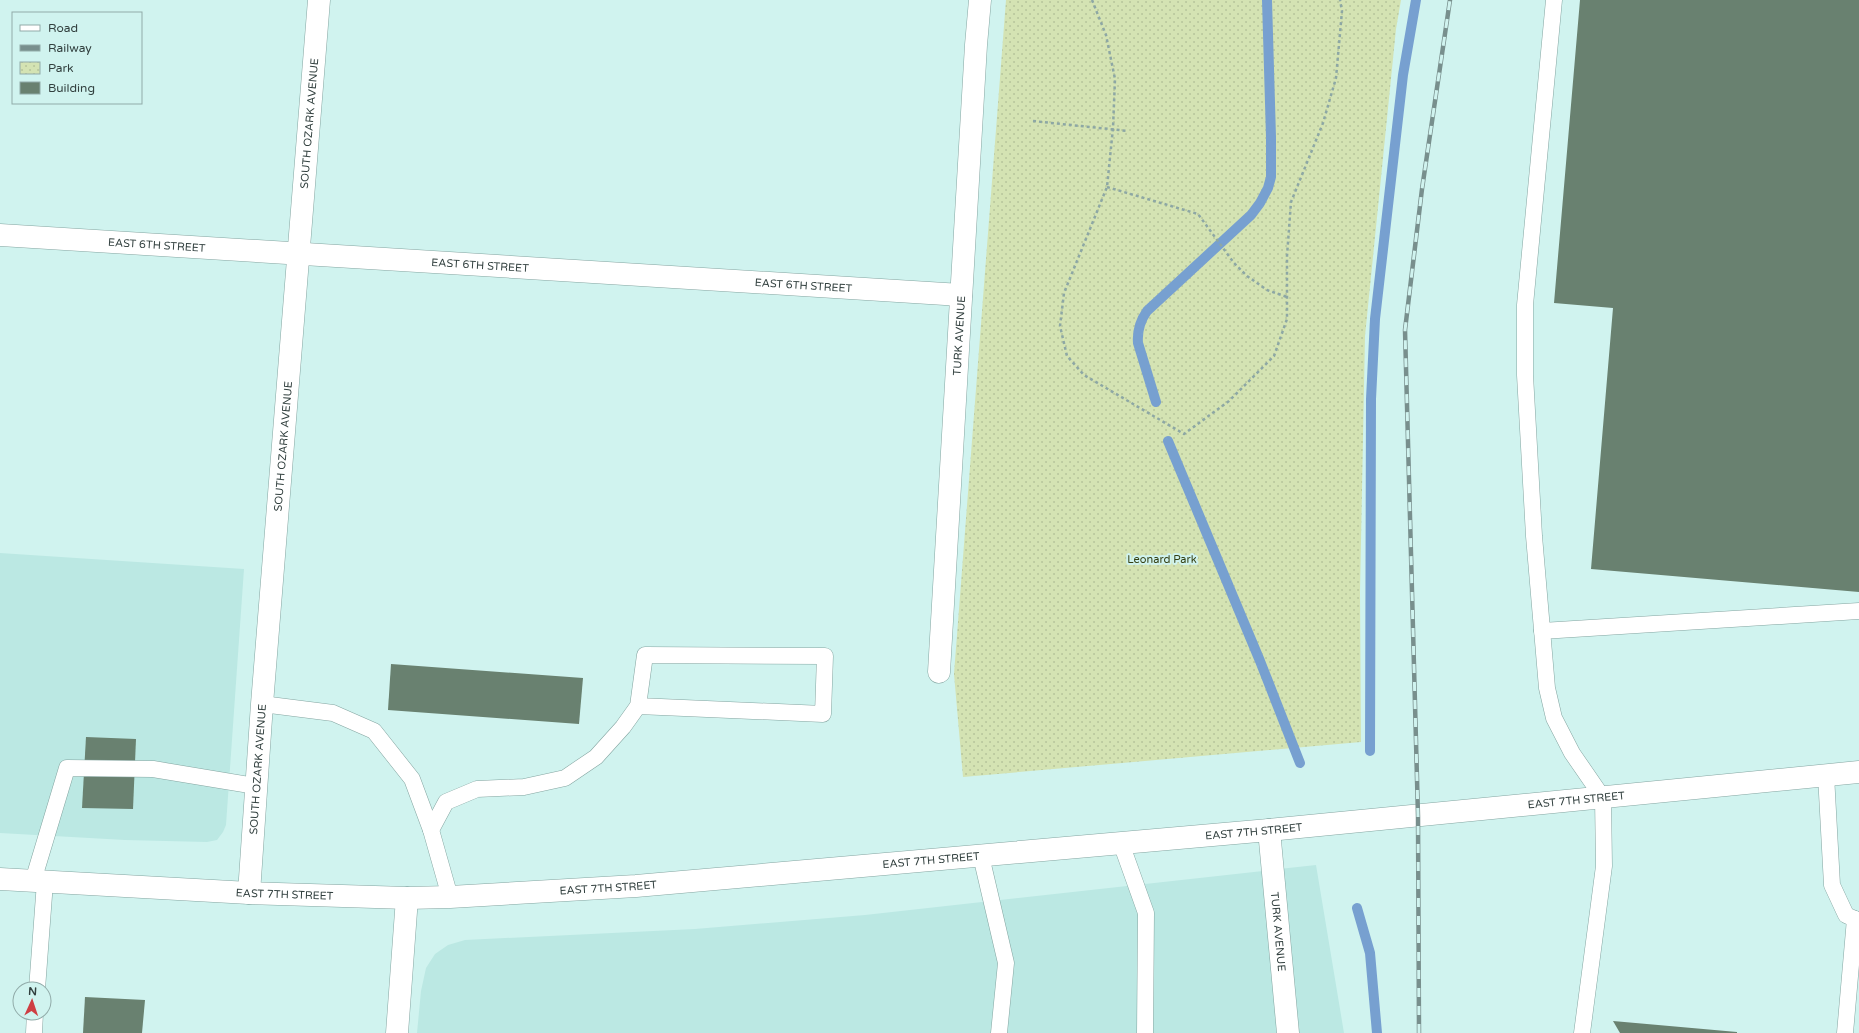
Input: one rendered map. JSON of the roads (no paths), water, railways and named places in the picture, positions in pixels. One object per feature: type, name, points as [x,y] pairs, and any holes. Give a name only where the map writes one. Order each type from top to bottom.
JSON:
[{"type":"street","name":"SOUTH OZARK AVENUE","points":[[249,893],[262,704],[320,0]]},
{"type":"street","name":"TURK AVENUE","points":[[939,672],[976,45],[980,0]]},
{"type":"street","name":"EAST 6TH STREET","points":[[0,235],[961,295]]},
{"type":"street","name":"EAST 7TH STREET","points":[[0,880],[249,893],[407,898],[450,897],[636,886],[981,856],[1269,830],[1859,772]]},
{"type":"street","name":"TURK AVENUE","points":[[1269,830],[1288,1033]]},
{"type":"street","points":[[397,1033],[407,898]]},
{"type":"lane","points":[[1554,0],[1525,305],[1526,390],[1534,536],[1547,688],[1554,718],[1572,754],[1603,798],[1604,866],[1582,1033]]},
{"type":"lane","points":[[1542,631],[1859,611]]},
{"type":"lane","points":[[431,830],[446,802],[477,789],[524,787],[565,778],[596,757],[623,727],[638,706],[645,655],[825,656],[823,714],[638,706]]},
{"type":"lane","points":[[262,704],[333,713],[374,731],[412,779],[431,830],[450,897]]},
{"type":"lane","points":[[37,981],[39,882],[67,768],[153,769],[256,786]]},
{"type":"lane","points":[[1826,775],[1832,885],[1846,915],[1857,920],[1845,1033]]},
{"type":"lane","points":[[1121,843],[1146,913],[1145,1033]]},
{"type":"lane","points":[[981,856],[1006,963],[999,1033]]},
{"type":"lane","points":[[34,1033],[35,1021]]},
{"type":"waterway","points":[[1156,402],[1138,343],[1142,319],[1147,311],[1251,215],[1260,203],[1268,188],[1271,177],[1271,137],[1267,0]]},
{"type":"waterway","points":[[1370,751],[1371,399],[1375,319],[1403,75],[1416,0]]},
{"type":"waterway","points":[[1168,441],[1260,661],[1300,763]]},
{"type":"waterway","points":[[1357,908],[1370,953],[1377,1033]]},
{"type":"railway","points":[[1419,1033],[1418,816],[1405,330],[1422,189],[1450,0]]},
{"type":"park label","name":"Leonard Park","points":[[1162,559]]}]
